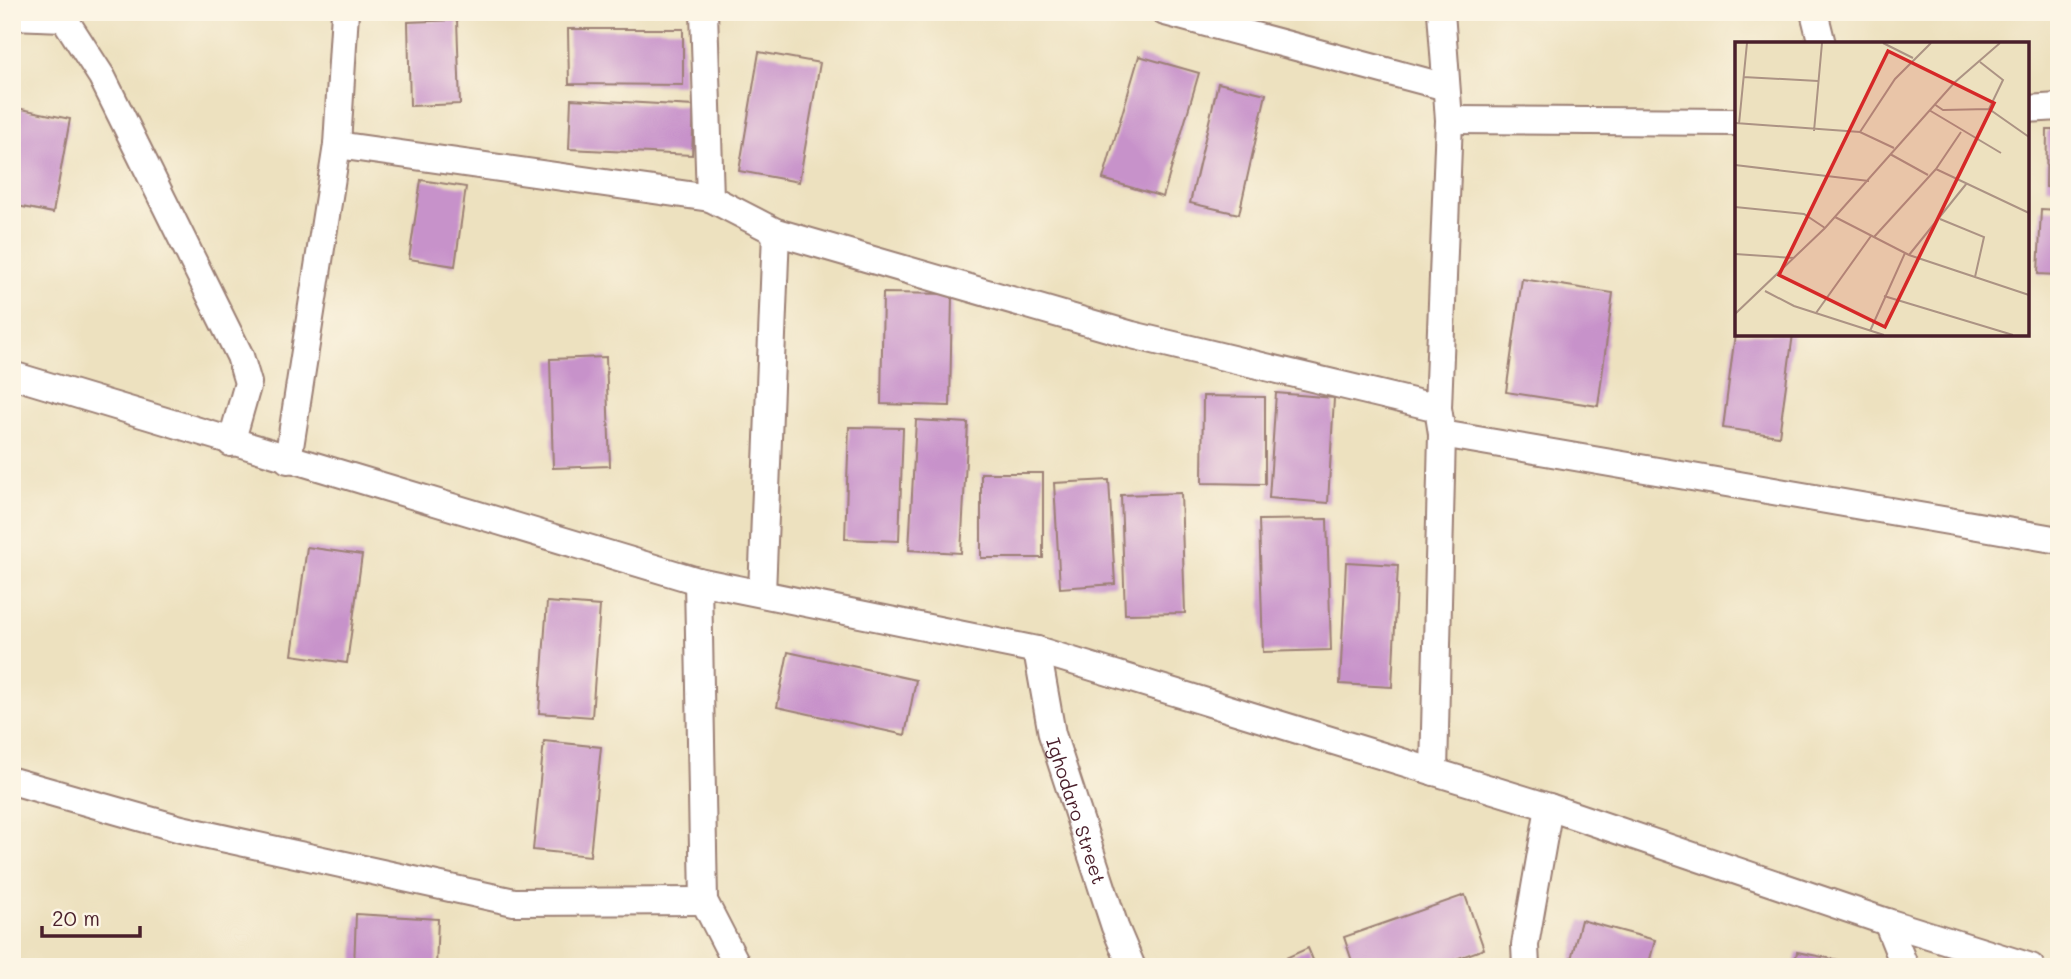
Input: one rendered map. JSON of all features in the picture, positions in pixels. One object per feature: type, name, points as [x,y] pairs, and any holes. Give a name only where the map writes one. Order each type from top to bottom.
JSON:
[{"type":"street","points":[[288,460],[337,145],[345,12]]},
{"type":"street","points":[[704,12],[710,198]]},
{"type":"street","points":[[1165,12],[1446,87]]},
{"type":"street","points":[[1434,772],[1442,435],[1438,408],[1448,120],[1441,12]]},
{"type":"street","points":[[1814,12],[1822,42]]},
{"type":"street","points":[[12,16],[65,15],[108,89],[240,356],[248,383],[231,443]]},
{"type":"street","points":[[2029,109],[2059,107]]},
{"type":"street","points":[[1448,120],[1735,122]]},
{"type":"street","points":[[337,145],[710,198],[776,232],[1132,335],[1438,408]]},
{"type":"street","points":[[762,593],[776,232]]},
{"type":"street","points":[[12,375],[231,443],[698,581],[1037,650],[1549,807],[1887,922],[2031,967]]},
{"type":"street","points":[[1442,435],[2059,540]]},
{"type":"street","points":[[698,581],[704,901],[738,967]]},
{"type":"street","name":"Ighodaro Street","points":[[1037,650],[1052,734],[1115,927],[1132,967]]},
{"type":"street","points":[[12,780],[181,829],[514,902],[704,901]]},
{"type":"street","points":[[1526,967],[1525,945],[1549,807]]},
{"type":"street","points":[[1887,922],[1905,967]]},
{"type":"building","points":[[457,20],[460,104],[410,106],[408,22]]},
{"type":"building","points":[[568,29],[683,29],[683,85],[569,84]]},
{"type":"building","points":[[759,52],[820,63],[799,182],[739,171]]},
{"type":"building","points":[[1139,56],[1199,73],[1163,197],[1103,179]]},
{"type":"building","points":[[1218,83],[1266,94],[1239,214],[1190,203]]},
{"type":"building","points":[[571,99],[694,106],[692,155],[569,149]]},
{"type":"building","points":[[12,107],[70,119],[53,213],[12,205]]},
{"type":"building","points":[[2047,130],[2059,130],[2059,188],[2046,187]]},
{"type":"building","points":[[421,180],[466,187],[455,266],[409,259]]},
{"type":"building","points":[[2041,209],[2059,210],[2059,275],[2038,274]]},
{"type":"building","points":[[1522,279],[1613,293],[1598,406],[1506,392]]},
{"type":"building","points":[[883,293],[952,294],[950,406],[881,404]]},
{"type":"building","points":[[1735,334],[1793,336],[1779,436],[1723,428]]},
{"type":"building","points":[[606,357],[610,466],[553,468],[550,359]]},
{"type":"building","points":[[1276,393],[1334,398],[1328,503],[1269,498]]},
{"type":"building","points":[[1203,396],[1265,397],[1265,484],[1202,483]]},
{"type":"building","points":[[916,420],[968,423],[961,553],[909,550]]},
{"type":"building","points":[[849,427],[903,428],[899,541],[845,539]]},
{"type":"building","points":[[981,473],[1043,473],[1043,558],[981,558]]},
{"type":"building","points":[[1109,480],[1115,584],[1060,588],[1054,483]]},
{"type":"building","points":[[1181,493],[1185,613],[1125,614],[1121,495]]},
{"type":"building","points":[[1327,519],[1331,650],[1263,652],[1259,520]]},
{"type":"building","points":[[307,547],[362,555],[347,663],[292,655]]},
{"type":"building","points":[[1346,562],[1398,565],[1392,687],[1340,684]]},
{"type":"building","points":[[547,602],[600,606],[592,717],[539,713]]},
{"type":"building","points":[[788,652],[916,680],[905,735],[777,707]]},
{"type":"building","points":[[544,741],[601,747],[590,856],[533,850]]},
{"type":"building","points":[[1465,895],[1484,949],[1434,967],[1354,967],[1344,937]]},
{"type":"building","points":[[356,914],[438,919],[436,967],[354,967]]},
{"type":"building","points":[[1581,920],[1655,940],[1648,967],[1569,967]]},
{"type":"building","points":[[1308,948],[1316,967],[1266,967]]},
{"type":"building","points":[[1797,952],[1859,964],[1858,967],[1794,967]]}]
